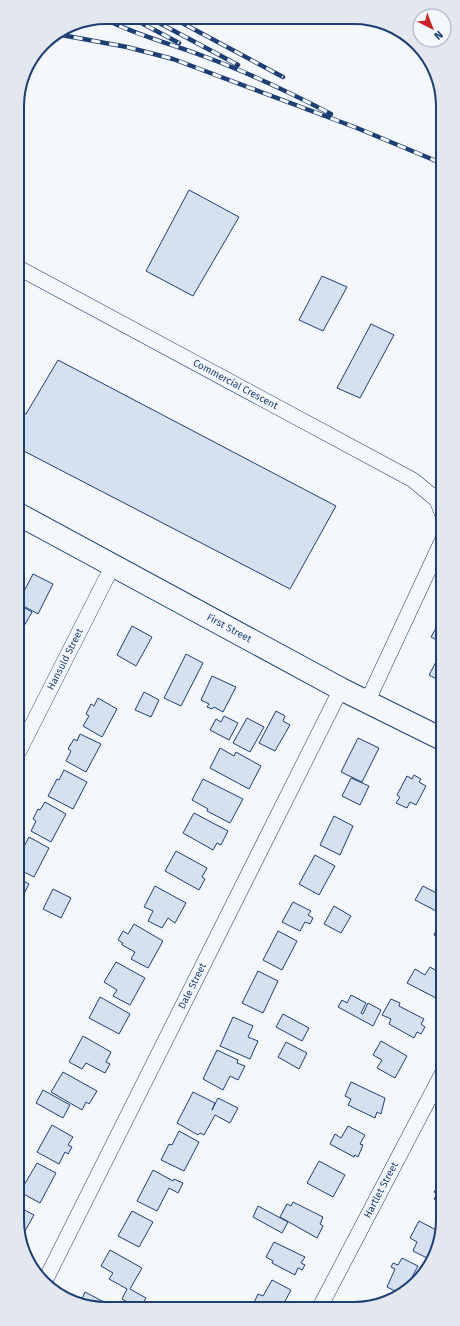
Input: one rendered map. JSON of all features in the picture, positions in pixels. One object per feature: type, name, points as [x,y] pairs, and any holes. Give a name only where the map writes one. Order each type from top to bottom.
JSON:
[{"type":"street","name":"Commercial Crescent","points":[[24,271],[413,480],[436,499]]},
{"type":"street","name":"First Street","points":[[24,517],[341,689],[436,737]]},
{"type":"street","points":[[367,702],[436,554]]},
{"type":"street","name":"Hansuld Street","points":[[24,741],[113,565]]},
{"type":"street","name":"Dale Street","points":[[47,1277],[341,689]]},
{"type":"street","name":"Hartlet Street","points":[[323,1302],[436,1085]]},
{"type":"building","points":[[189,190],[239,217],[193,296],[146,271]]},
{"type":"building","points":[[322,276],[347,287],[323,331],[299,320]]},
{"type":"building","points":[[371,324],[394,335],[360,398],[337,388]]},
{"type":"building","points":[[58,360],[336,506],[290,589],[24,451],[24,413],[26,414]]},
{"type":"building","points":[[33,574],[53,584],[38,614],[24,606],[24,591]]},
{"type":"building","points":[[24,607],[32,612],[24,626]]},
{"type":"building","points":[[132,626],[152,637],[136,666],[117,655]]},
{"type":"building","points":[[436,628],[436,640],[431,637]]},
{"type":"building","points":[[186,654],[203,663],[181,706],[164,698]]},
{"type":"building","points":[[436,662],[436,679],[429,675]]},
{"type":"building","points":[[212,676],[236,687],[223,712],[214,707],[212,709],[207,707],[209,704],[201,700]]},
{"type":"building","points":[[144,692],[159,700],[151,717],[135,710]]},
{"type":"building","points":[[98,698],[117,709],[102,737],[83,726],[89,716],[86,714],[91,704],[94,706]]},
{"type":"building","points":[[276,711],[285,716],[283,721],[290,725],[275,751],[259,743]]},
{"type":"building","points":[[224,716],[238,723],[229,740],[210,730],[216,719],[221,722]]},
{"type":"building","points":[[247,718],[264,727],[250,752],[233,743]]},
{"type":"building","points":[[80,734],[101,744],[86,772],[66,761],[71,751],[68,749],[74,739],[77,741]]},
{"type":"building","points":[[358,738],[379,748],[362,782],[341,772]]},
{"type":"building","points":[[220,748],[234,756],[236,752],[261,766],[249,789],[210,768]]},
{"type":"building","points":[[64,770],[87,782],[73,809],[48,796],[57,779],[59,780]]},
{"type":"building","points":[[414,775],[421,779],[419,782],[426,786],[416,805],[410,802],[407,808],[396,803],[400,797],[397,795],[407,776],[412,779]]},
{"type":"building","points":[[351,778],[369,786],[360,805],[342,796]]},
{"type":"building","points":[[203,779],[243,799],[230,823],[207,811],[208,809],[192,800]]},
{"type":"building","points":[[45,802],[66,814],[51,842],[31,831],[36,821],[33,819],[38,809],[40,810]]},
{"type":"building","points":[[194,813],[228,831],[221,845],[217,843],[213,850],[183,833]]},
{"type":"building","points":[[334,816],[353,826],[340,855],[320,845]]},
{"type":"building","points":[[29,837],[49,848],[34,877],[24,872],[24,847]]},
{"type":"building","points":[[176,851],[207,868],[202,877],[205,879],[199,890],[165,871]]},
{"type":"building","points":[[315,855],[335,866],[319,895],[299,884]]},
{"type":"building","points":[[24,881],[29,884],[24,894]]},
{"type":"building","points":[[155,886],[186,903],[175,923],[168,918],[162,928],[148,921],[153,911],[144,907]]},
{"type":"building","points":[[423,886],[436,893],[436,911],[415,900]]},
{"type":"building","points":[[53,889],[71,898],[61,918],[43,909]]},
{"type":"building","points":[[293,902],[311,911],[308,915],[313,918],[310,924],[305,922],[300,931],[282,922]]},
{"type":"building","points":[[334,906],[351,916],[341,933],[324,924]]},
{"type":"building","points":[[134,924],[163,941],[148,968],[131,959],[135,952],[122,945],[123,943],[118,940],[123,931],[128,934]]},
{"type":"building","points":[[278,931],[297,941],[282,970],[263,960]]},
{"type":"building","points":[[116,962],[145,978],[130,1005],[113,996],[117,990],[104,982]]},
{"type":"building","points":[[430,967],[436,970],[436,998],[407,983],[415,969],[425,975]]},
{"type":"building","points":[[258,971],[278,981],[263,1013],[242,1003]]},
{"type":"building","points":[[351,995],[366,1003],[361,1013],[363,1014],[368,1003],[381,1010],[373,1026],[338,1007],[342,1000],[347,1003]]},
{"type":"building","points":[[100,997],[130,1014],[119,1034],[89,1018]]},
{"type":"building","points":[[391,999],[400,1003],[399,1006],[424,1019],[421,1024],[425,1027],[421,1034],[417,1032],[414,1038],[389,1024],[391,1019],[382,1015]]},
{"type":"building","points":[[283,1014],[309,1028],[302,1041],[276,1027]]},
{"type":"building","points":[[233,1017],[253,1026],[248,1037],[258,1041],[250,1059],[220,1046]]},
{"type":"building","points":[[83,1036],[111,1052],[106,1062],[110,1064],[105,1073],[86,1063],[82,1069],[69,1062]]},
{"type":"building","points":[[381,1041],[407,1056],[395,1078],[377,1068],[382,1060],[373,1055]]},
{"type":"building","points":[[286,1042],[307,1053],[299,1069],[278,1057]]},
{"type":"building","points":[[217,1050],[238,1060],[237,1063],[245,1066],[238,1080],[230,1076],[223,1090],[203,1079]]},
{"type":"building","points":[[63,1072],[97,1091],[89,1104],[86,1102],[82,1110],[51,1092]]},
{"type":"building","points":[[351,1082],[385,1098],[381,1114],[377,1112],[375,1118],[348,1105],[351,1099],[345,1096]]},
{"type":"building","points":[[43,1090],[70,1105],[63,1118],[36,1103]]},
{"type":"building","points":[[193,1092],[215,1103],[212,1110],[218,1098],[238,1108],[230,1123],[215,1115],[204,1135],[200,1133],[198,1135],[177,1123]]},
{"type":"building","points":[[52,1125],[73,1137],[68,1145],[72,1147],[68,1154],[65,1152],[59,1164],[37,1152]]},
{"type":"building","points":[[348,1126],[365,1135],[360,1144],[363,1145],[358,1157],[355,1155],[354,1157],[330,1144],[335,1134],[341,1138]]},
{"type":"building","points":[[179,1131],[199,1142],[184,1171],[161,1160],[169,1144],[172,1145]]},
{"type":"building","points":[[319,1161],[345,1175],[333,1197],[307,1183]]},
{"type":"building","points":[[37,1163],[56,1173],[40,1203],[24,1194],[24,1185]]},
{"type":"building","points":[[153,1170],[173,1181],[174,1179],[183,1183],[178,1193],[169,1188],[157,1211],[137,1201]]},
{"type":"building","points":[[293,1202],[323,1217],[320,1224],[323,1226],[317,1238],[280,1217],[287,1204],[291,1206]]},
{"type":"building","points":[[258,1206],[288,1222],[282,1233],[253,1217]]},
{"type":"building","points":[[24,1210],[34,1215],[25,1231]]},
{"type":"building","points":[[132,1211],[153,1222],[139,1247],[118,1236]]},
{"type":"building","points":[[419,1221],[435,1229],[432,1246],[427,1258],[413,1251],[417,1242],[410,1238]]},
{"type":"building","points":[[274,1242],[305,1257],[301,1263],[305,1265],[302,1270],[298,1268],[295,1275],[272,1263],[273,1261],[266,1257]]},
{"type":"building","points":[[110,1250],[142,1268],[130,1289],[146,1298],[144,1302],[127,1302],[122,1299],[127,1289],[109,1279],[113,1273],[101,1266]]},
{"type":"building","points":[[402,1258],[418,1266],[411,1279],[395,1291],[387,1287],[395,1269],[391,1267],[393,1263],[398,1265]]},
{"type":"building","points":[[272,1280],[291,1290],[285,1302],[254,1302],[258,1294],[263,1296]]},
{"type":"building","points":[[85,1292],[104,1302],[96,1301],[82,1298]]},
{"type":"railway","points":[[115,24],[236,69],[284,90],[331,114]]},
{"type":"railway","points":[[143,24],[179,43]]},
{"type":"railway","points":[[161,24],[238,65]]},
{"type":"railway","points":[[184,24],[283,77]]},
{"type":"railway","points":[[64,36],[127,47],[173,59],[357,128],[436,161]]}]
